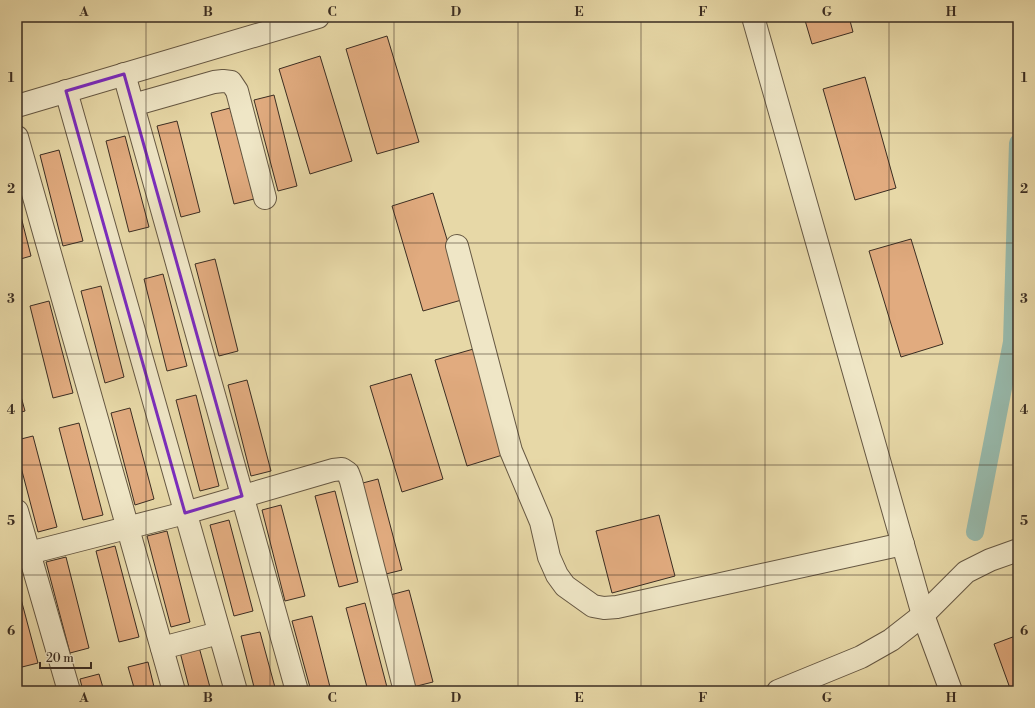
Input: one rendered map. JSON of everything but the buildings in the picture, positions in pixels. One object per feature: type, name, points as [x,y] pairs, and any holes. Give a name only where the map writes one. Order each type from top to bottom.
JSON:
[{"type":"street","points":[[17,106],[318,17]]},
{"type":"street","points":[[753,17],[922,615],[951,691]]},
{"type":"street","points":[[124,74],[297,691]]},
{"type":"street","points":[[133,105],[214,82],[231,82],[237,91],[264,198]]},
{"type":"street","points":[[66,91],[236,691]]},
{"type":"street","points":[[17,136],[174,691]]},
{"type":"street","points":[[457,246],[511,450],[541,522],[549,557],[557,574],[566,586],[593,606],[617,608],[903,544]]},
{"type":"street","points":[[29,553],[185,513],[333,470],[342,469],[348,474],[405,691]]},
{"type":"street","points":[[17,511],[69,691]]},
{"type":"street","points":[[778,691],[861,657],[891,640],[922,615],[966,572],[990,560],[1018,550]]},
{"type":"street","points":[[162,648],[219,633]]},
{"type":"highlighted area","points":[[124,74],[242,496],[185,513],[66,91]]},
{"type":"waterway","points":[[975,532],[1012,342],[1018,143]]}]
